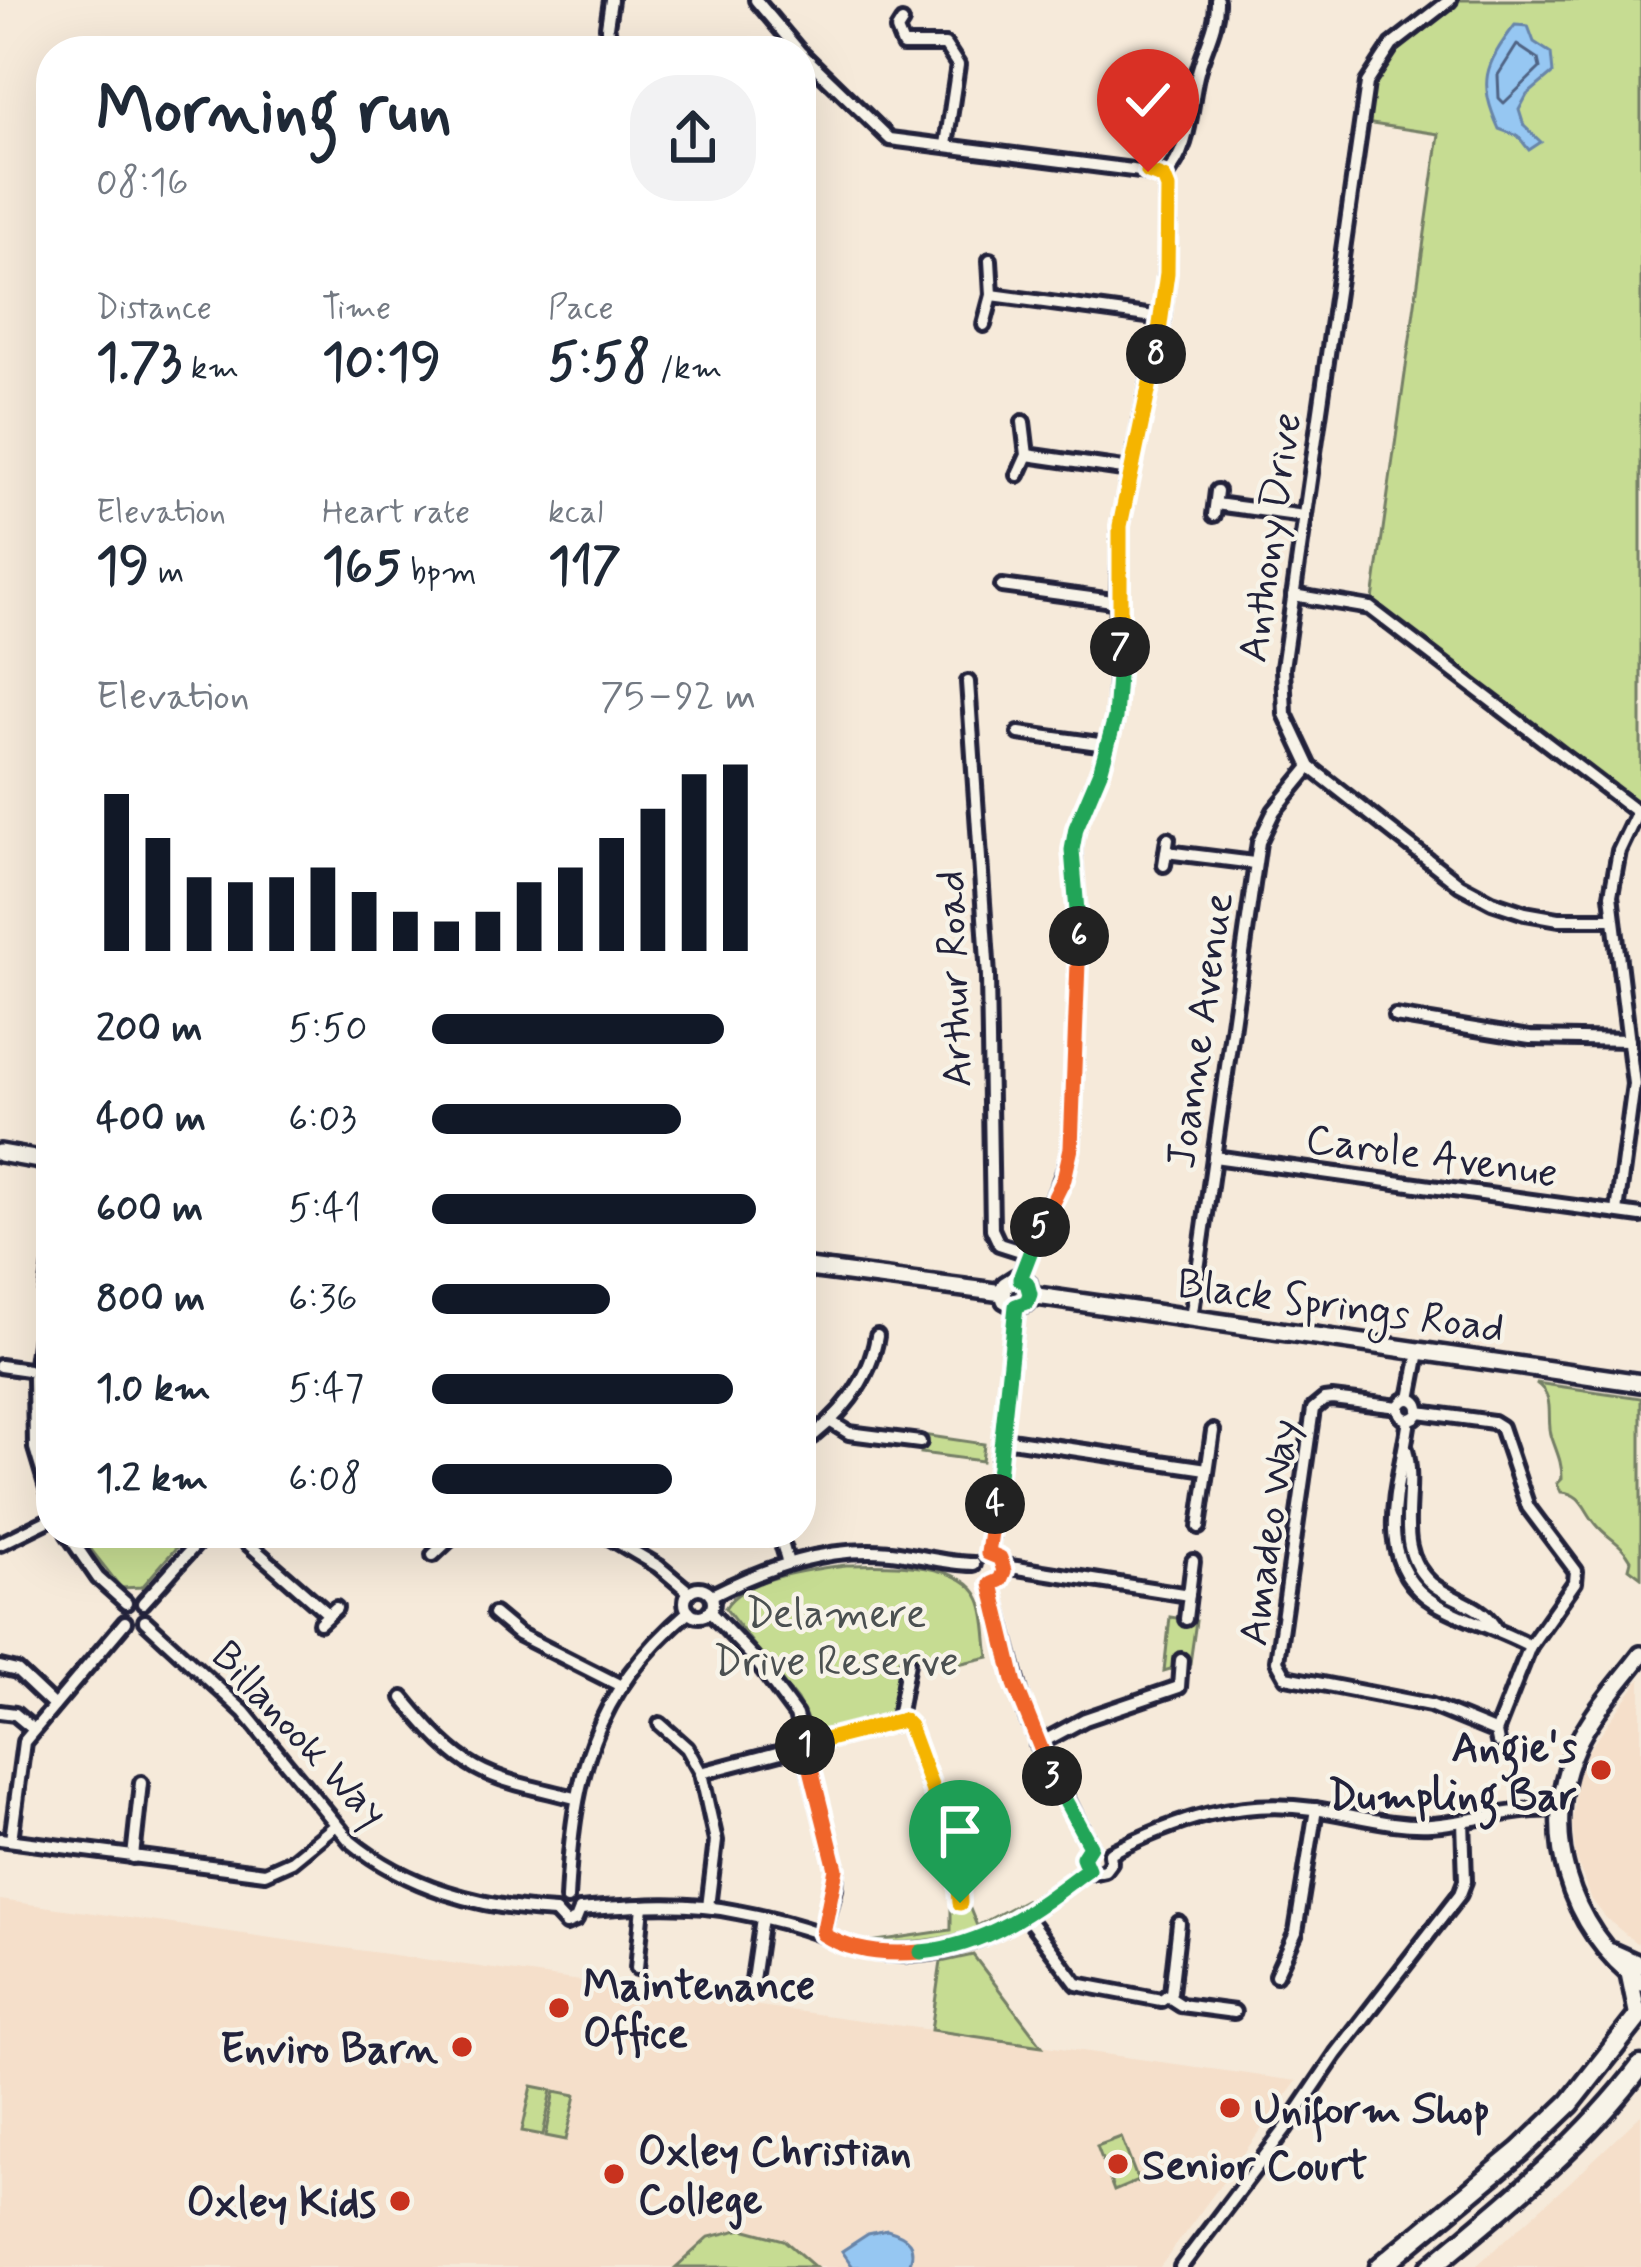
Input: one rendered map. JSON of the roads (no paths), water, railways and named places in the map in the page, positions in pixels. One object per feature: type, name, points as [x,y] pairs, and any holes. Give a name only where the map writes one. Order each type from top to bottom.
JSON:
[{"type":"highway","points":[[1380,2267],[1553,2119],[1640,2015]]},
{"type":"highway","points":[[1431,2267],[1563,2154],[1641,2066]]},
{"type":"main road","points":[[0,1153],[36,1159]]},
{"type":"main road","points":[[816,1269],[1003,1293]]},
{"type":"main road","points":[[1020,1279],[1027,1283],[1030,1294],[1027,1302],[1016,1306],[1003,1293],[1008,1282],[1020,1279]]},
{"type":"main road","name":"Black Springs Road","points":[[1030,1294],[1641,1383]]},
{"type":"main road","points":[[1640,2015],[1637,1973],[1612,1952],[1570,1890],[1558,1810],[1575,1748],[1641,1655]]},
{"type":"street","points":[[609,36],[611,0]]},
{"type":"street","points":[[756,0],[786,36]]},
{"type":"street","points":[[1164,178],[1180,154],[1193,113],[1196,80],[1213,34],[1217,0]]},
{"type":"street","name":"Anthony Drive","points":[[1450,0],[1392,45],[1367,83],[1282,700],[1293,739],[1310,767],[1460,885],[1492,902],[1559,919],[1612,919]]},
{"type":"street","points":[[902,22],[897,30],[903,45],[945,45],[958,65],[946,145]]},
{"type":"street","points":[[816,67],[890,139],[1148,172],[1164,178],[1168,188],[1162,318],[1118,552],[1115,718],[1072,850],[1079,939],[1071,1148],[1064,1179],[1027,1253],[1020,1279]]},
{"type":"street","points":[[984,326],[992,295],[990,260]]},
{"type":"street","points":[[992,295],[1162,318]]},
{"type":"street","points":[[1018,475],[1027,455],[1023,422]]},
{"type":"street","points":[[1027,455],[1130,470]]},
{"type":"street","points":[[1216,503],[1304,516]]},
{"type":"street","points":[[1002,586],[1120,602]]},
{"type":"street","points":[[1293,595],[1370,608],[1639,814],[1613,872],[1612,919],[1634,1084],[1617,1212]]},
{"type":"street","name":"Arthur Road","points":[[968,682],[988,976],[992,1229],[999,1244],[1027,1253]]},
{"type":"street","points":[[1019,733],[1106,745]]},
{"type":"street","name":"Joanne Avenue","points":[[1191,1319],[1254,863],[1264,827],[1310,767]]},
{"type":"street","points":[[1166,852],[1254,863]]},
{"type":"street","points":[[1395,1016],[1530,1038],[1629,1040]]},
{"type":"street","name":"Carole Avenue","points":[[1214,1157],[1641,1216]]},
{"type":"street","points":[[988,1553],[1016,1306]]},
{"type":"street","points":[[816,1433],[831,1422],[868,1372],[877,1336]]},
{"type":"street","points":[[1414,1415],[1406,1446],[1411,1480],[1407,1540],[1414,1560],[1432,1584],[1478,1608],[1494,1626],[1530,1646],[1575,1582],[1576,1571],[1528,1507],[1501,1427],[1493,1422],[1414,1415],[1401,1415],[1418,1352]]},
{"type":"street","points":[[0,1366],[36,1371]]},
{"type":"street","name":"Amadeo Way","points":[[1405,1403],[1332,1399],[1313,1409],[1277,1660],[1280,1669],[1286,1677],[1430,1705],[1497,1737],[1530,1646]]},
{"type":"street","points":[[36,1410],[36,1454]]},
{"type":"street","points":[[831,1422],[849,1433],[920,1442]]},
{"type":"street","points":[[1199,1527],[1213,1431]]},
{"type":"street","points":[[1003,1439],[1207,1469]]},
{"type":"street","points":[[0,1544],[36,1526]]},
{"type":"street","points":[[78,1548],[98,1577],[126,1604]]},
{"type":"street","points":[[142,1603],[192,1548]]},
{"type":"street","points":[[253,1548],[328,1614]]},
{"type":"street","points":[[627,1548],[689,1592]]},
{"type":"street","points":[[784,1548],[788,1563]]},
{"type":"street","points":[[712,1595],[788,1563],[866,1551],[1000,1580],[1004,1566]]},
{"type":"street","points":[[1090,1846],[1037,1745],[980,1576],[980,1556],[997,1556],[1004,1566],[1189,1595]]},
{"type":"street","points":[[1186,1619],[1193,1561]]},
{"type":"street","points":[[689,1592],[701,1588],[712,1595]]},
{"type":"street","points":[[689,1592],[689,1611],[702,1615],[710,1611]]},
{"type":"street","points":[[712,1595],[710,1611],[792,1705],[836,1869],[823,1934]]},
{"type":"street","points":[[142,1603],[145,1621],[135,1626],[125,1622],[122,1610],[126,1604],[142,1603]]},
{"type":"street","points":[[567,1899],[576,1798],[596,1729],[619,1685],[689,1611]]},
{"type":"street","points":[[494,1614],[518,1634],[619,1685]]},
{"type":"street","name":"Billanook Way","points":[[145,1621],[244,1712],[336,1825],[371,1858],[417,1883],[555,1912]]},
{"type":"street","points":[[125,1622],[34,1729],[21,1755],[6,1840],[265,1873],[292,1861],[336,1825]]},
{"type":"street","points":[[1037,1745],[1085,1719],[1179,1687],[1181,1660]]},
{"type":"street","points":[[898,1718],[908,1662]]},
{"type":"street","points":[[0,1666],[9,1666],[54,1706]]},
{"type":"street","points":[[404,1698],[439,1742],[473,1770],[576,1798]]},
{"type":"street","points":[[0,1712],[15,1714],[34,1729]]},
{"type":"street","points":[[701,1774],[898,1718]]},
{"type":"street","points":[[898,1718],[909,1726],[957,1857],[960,1903]]},
{"type":"street","points":[[660,1724],[687,1748],[701,1774],[716,1840],[708,1907]]},
{"type":"street","points":[[133,1857],[140,1783]]},
{"type":"street","points":[[1110,1853],[1196,1815],[1272,1806],[1408,1824],[1558,1810]]},
{"type":"street","points":[[1276,1975],[1296,1932],[1316,1809]]},
{"type":"street","points":[[1180,2267],[1460,1894],[1465,1881],[1463,1821]]},
{"type":"street","points":[[1090,1846],[1103,1846],[1110,1853],[1105,1870],[1088,1869],[1083,1857],[1090,1846]]},
{"type":"street","points":[[567,1899],[580,1910],[708,1907],[823,1934],[874,1952],[925,1952],[997,1934],[1088,1869]]},
{"type":"street","points":[[567,1899],[555,1912],[566,1924],[576,1920],[580,1910]]},
{"type":"street","points":[[637,1968],[643,1906]]},
{"type":"street","points":[[1025,1916],[1077,1984],[1161,2000],[1171,1993],[1179,1923]]},
{"type":"street","points":[[752,1987],[762,1918]]},
{"type":"street","points":[[1167,1996],[1181,2005],[1234,2012]]},
{"type":"water","points":[[1515,25],[1528,26],[1534,42],[1551,53],[1553,73],[1527,95],[1519,110],[1524,126],[1541,142],[1529,150],[1518,136],[1499,129],[1488,99],[1491,64]]},
{"type":"water","points":[[887,2230],[909,2242],[909,2267],[853,2267],[842,2251],[868,2234]]},
{"type":"place","name":"Angie's Dumpling Bar","points":[[1601,1770]]},
{"type":"place","name":"Maintenance Office","points":[[559,2008]]},
{"type":"place","name":"Enviro Barn","points":[[462,2047]]},
{"type":"place","name":"Uniform Shop","points":[[1230,2108]]},
{"type":"place","name":"Senior Court","points":[[1118,2164]]},
{"type":"place","name":"Oxley Christian College","points":[[614,2174]]},
{"type":"place","name":"Oxley Kids","points":[[400,2201]]},
{"type":"park label","name":"Delamere Drive Reserve","points":[[836,1636]]}]
